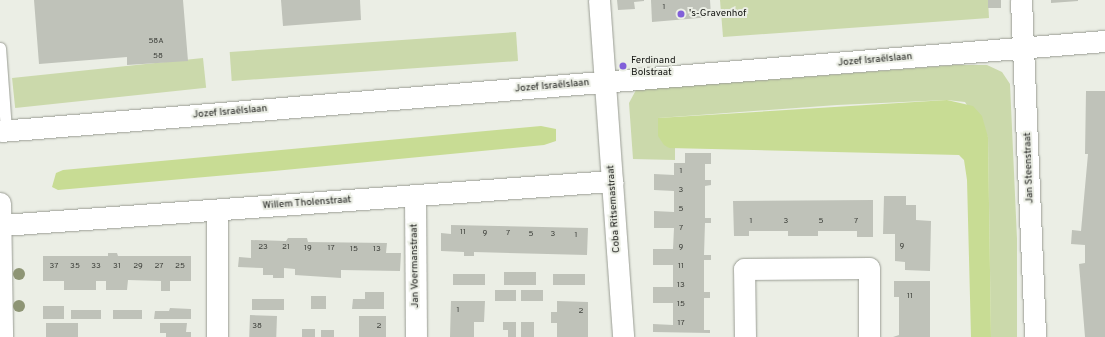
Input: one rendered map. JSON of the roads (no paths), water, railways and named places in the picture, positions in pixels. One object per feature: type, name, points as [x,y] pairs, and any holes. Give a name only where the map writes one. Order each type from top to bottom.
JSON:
[{"type":"street","points":[[599,0],[606,82]]},
{"type":"street","name":"Jan Steenstraat","points":[[1020,0],[1024,48],[1035,337]]},
{"type":"street","name":"Jozef Israëlslaan","points":[[3,130],[1105,41]]},
{"type":"street","name":"Coba Ritsemastraat","points":[[606,82],[623,337]]},
{"type":"street","name":"Willem Tholenstraat","points":[[2,225],[612,181]]},
{"type":"street","name":"Jan Voermanstraat","points":[[415,195],[416,337]]},
{"type":"street","points":[[0,203],[2,225],[2,337]]},
{"type":"street","points":[[216,337],[217,210]]},
{"type":"street","points":[[745,337],[744,269],[861,268],[869,268],[869,337]]},
{"type":"lane","points":[[0,48],[3,130]]},
{"type":"place","name":"'s-Gravenhof","points":[[681,14]]},
{"type":"place","name":"Ferdinand Bolstraat","points":[[623,66]]}]
